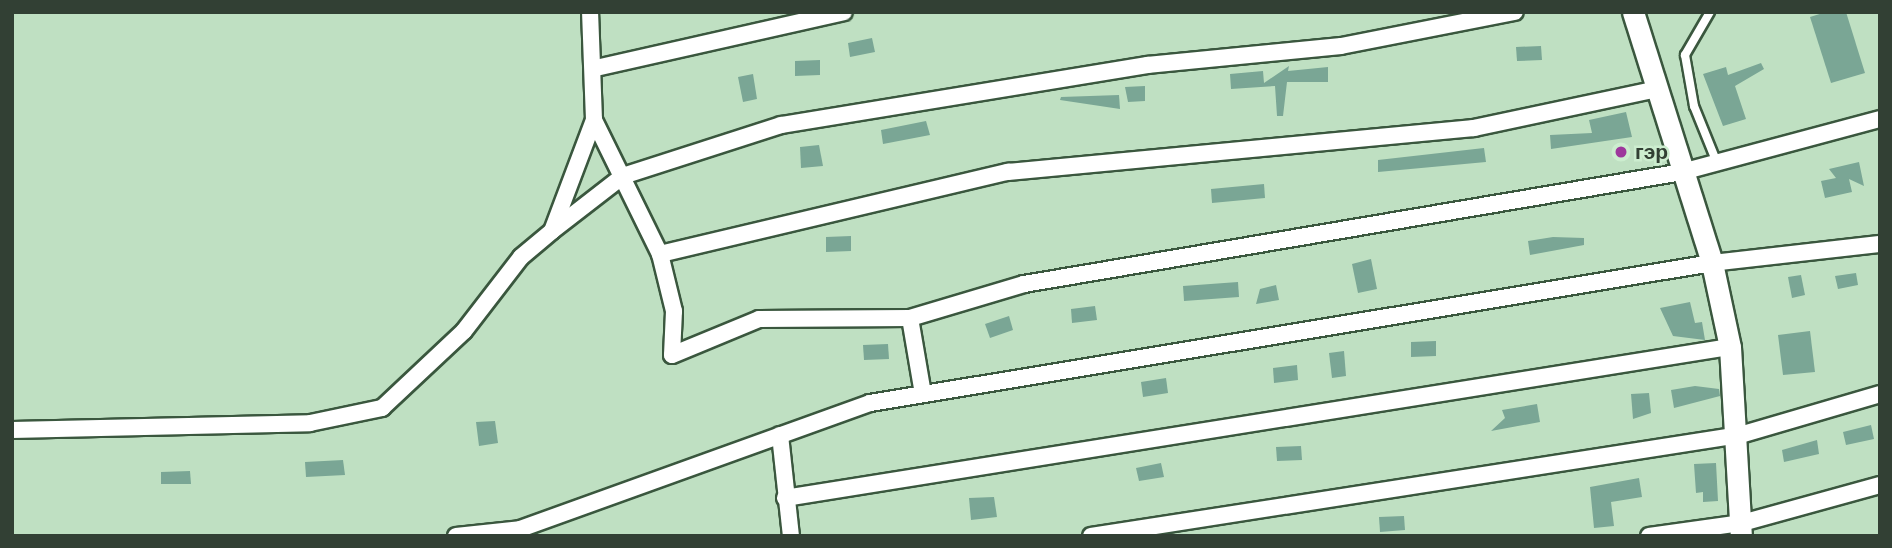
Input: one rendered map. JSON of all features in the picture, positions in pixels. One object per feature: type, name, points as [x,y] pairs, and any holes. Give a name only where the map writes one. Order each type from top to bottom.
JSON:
[{"type":"street","points":[[552,231],[594,120],[596,68],[590,12]]},
{"type":"street","points":[[596,68],[844,12]]},
{"type":"street","points":[[12,430],[310,423],[382,408],[464,331],[521,257],[622,176],[794,122],[1147,65],[1341,46],[1515,12]]},
{"type":"street","points":[[1633,12],[1712,263],[1730,347],[1740,435],[1742,529]]},
{"type":"street","points":[[660,254],[1007,172],[1474,128],[1658,89]]},
{"type":"street","points":[[594,120],[660,254],[674,311],[672,355],[759,319],[910,318],[1024,284],[1682,172],[1880,119]]},
{"type":"street","points":[[456,536],[520,529],[870,403],[1712,263],[1880,244]]},
{"type":"street","points":[[910,318],[923,394]]},
{"type":"street","points":[[785,498],[1730,347]]},
{"type":"street","points":[[1091,536],[1740,435],[1880,394]]},
{"type":"street","points":[[779,435],[791,536]]},
{"type":"street","points":[[1649,536],[1742,529],[1880,485]]},
{"type":"lane","points":[[1710,12],[1685,55],[1694,106],[1717,163]]},
{"type":"building","points":[[1826,12],[1846,12],[1865,73],[1831,83],[1810,17]]},
{"type":"building","points":[[872,38],[875,52],[850,57],[848,43]]},
{"type":"building","points":[[1541,46],[1542,60],[1517,61],[1516,47]]},
{"type":"building","points":[[820,60],[820,75],[795,76],[795,61]]},
{"type":"building","points":[[1761,63],[1764,69],[1735,86],[1746,119],[1723,126],[1703,74],[1726,67],[1728,75]]},
{"type":"building","points":[[1289,66],[1288,71],[1328,67],[1328,82],[1287,82],[1283,116],[1277,116],[1275,86],[1231,89],[1230,74],[1263,71],[1264,83]]},
{"type":"building","points":[[753,74],[757,99],[743,102],[738,77]]},
{"type":"building","points":[[1145,86],[1145,101],[1128,102],[1125,87]]},
{"type":"building","points":[[1119,95],[1120,109],[1060,100],[1061,97]]},
{"type":"building","points":[[1626,112],[1632,137],[1551,149],[1550,135],[1592,133],[1589,120]]},
{"type":"building","points":[[926,121],[930,135],[883,144],[881,130]]},
{"type":"building","points":[[819,145],[823,166],[801,168],[800,147]]},
{"type":"building","points":[[1484,148],[1486,162],[1378,172],[1378,160]]},
{"type":"building","points":[[1859,162],[1864,186],[1849,179],[1852,192],[1825,198],[1821,181],[1836,178],[1829,169]]},
{"type":"building","points":[[1264,184],[1265,198],[1212,203],[1211,189]]},
{"type":"building","points":[[851,236],[851,251],[826,252],[826,237]]},
{"type":"building","points":[[1553,237],[1584,238],[1584,245],[1530,255],[1528,241]]},
{"type":"building","points":[[1371,259],[1377,289],[1358,293],[1352,264]]},
{"type":"building","points":[[1856,273],[1858,285],[1838,289],[1835,276]]},
{"type":"building","points":[[1801,275],[1805,295],[1792,298],[1788,277]]},
{"type":"building","points":[[1238,282],[1239,297],[1184,301],[1183,286]]},
{"type":"building","points":[[1276,285],[1279,300],[1256,304],[1260,289]]},
{"type":"building","points":[[1690,302],[1695,323],[1702,322],[1705,340],[1673,336],[1660,308]]},
{"type":"building","points":[[1095,306],[1097,320],[1072,323],[1071,309]]},
{"type":"building","points":[[1009,316],[1013,330],[990,338],[985,324]]},
{"type":"building","points":[[1810,331],[1815,372],[1783,375],[1778,335]]},
{"type":"building","points":[[1436,341],[1436,356],[1411,357],[1411,342]]},
{"type":"building","points":[[888,344],[889,359],[864,360],[863,345]]},
{"type":"building","points":[[1344,351],[1346,376],[1332,378],[1329,353]]},
{"type":"building","points":[[1297,365],[1298,380],[1274,383],[1273,368]]},
{"type":"building","points":[[1166,378],[1168,393],[1143,397],[1141,382]]},
{"type":"building","points":[[1695,386],[1719,389],[1720,396],[1674,408],[1671,390]]},
{"type":"building","points":[[1649,393],[1651,413],[1633,419],[1631,394]]},
{"type":"building","points":[[1537,404],[1540,422],[1491,431],[1505,418],[1502,410]]},
{"type":"building","points":[[495,421],[498,443],[479,446],[476,422]]},
{"type":"building","points":[[1871,425],[1874,439],[1846,445],[1843,432]]},
{"type":"building","points":[[1817,440],[1819,454],[1784,462],[1782,450]]},
{"type":"building","points":[[1301,446],[1302,460],[1277,461],[1276,447]]},
{"type":"building","points":[[343,460],[345,475],[306,477],[305,462]]},
{"type":"building","points":[[1161,463],[1164,477],[1139,481],[1136,468]]},
{"type":"building","points":[[1716,463],[1718,501],[1703,502],[1703,492],[1696,493],[1694,464]]},
{"type":"building","points":[[190,471],[191,484],[161,484],[161,472]]},
{"type":"building","points":[[1639,478],[1642,497],[1611,502],[1614,526],[1594,528],[1590,487]]},
{"type":"building","points":[[994,497],[997,517],[971,520],[969,498]]},
{"type":"building","points":[[1404,516],[1405,530],[1380,532],[1379,517]]},
{"type":"place","name":"гэр","points":[[1621,152]]}]
